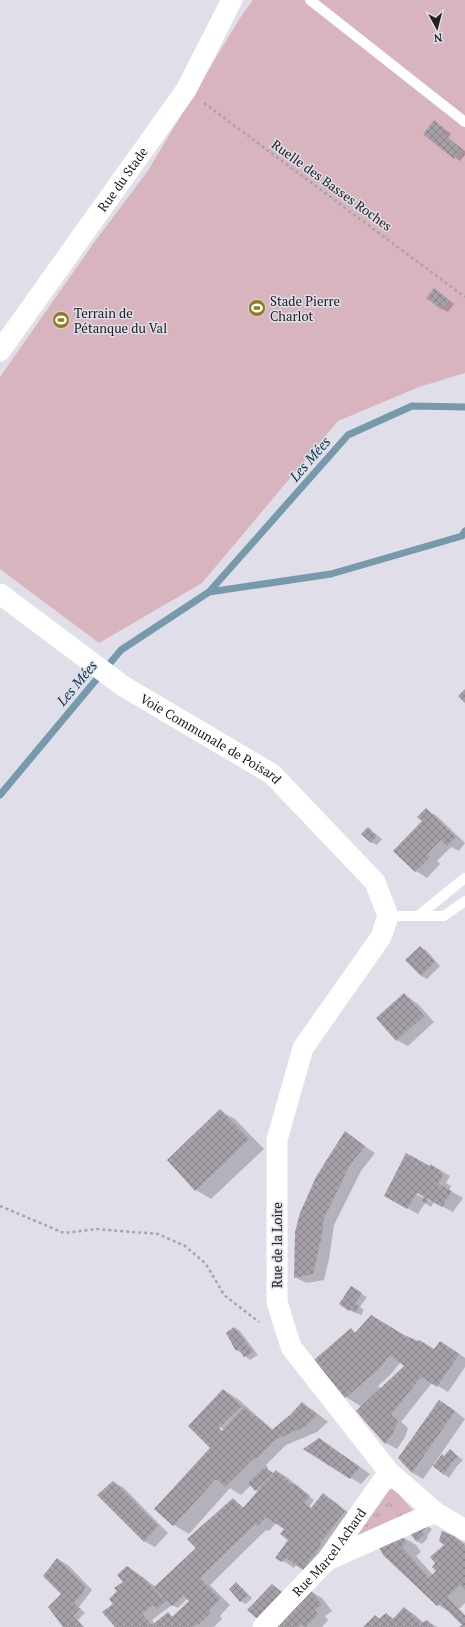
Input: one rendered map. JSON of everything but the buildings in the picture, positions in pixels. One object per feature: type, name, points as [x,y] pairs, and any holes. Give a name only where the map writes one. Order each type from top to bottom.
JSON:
[{"type":"street","name":"Rue du Stade","points":[[0,351],[186,90],[232,0]]},
{"type":"street","name":"Voie Communale de Poisard","points":[[0,594],[123,686],[272,774],[376,882],[388,916]]},
{"type":"street","name":"Rue de la Loire","points":[[388,916],[381,937],[303,1048],[277,1140],[278,1302],[291,1347],[389,1472],[435,1512],[465,1530]]},
{"type":"street","name":"Rue Marcel Achard","points":[[263,1627],[328,1560],[389,1472]]},
{"type":"street","points":[[328,1560],[435,1512]]},
{"type":"lane","points":[[310,0],[465,122]]},
{"type":"lane","points":[[418,916],[465,878]]},
{"type":"lane","points":[[388,916],[444,916],[465,901]]},
{"type":"path","name":"Ruelle des Basses Roches","points":[[186,90],[465,297]]},
{"type":"path","points":[[0,1206],[64,1233],[97,1229],[158,1234],[184,1246],[206,1264],[224,1295],[260,1323]]},
{"type":"green space","name":"Stade Pierre Charlot","points":[[253,0],[465,0],[465,373],[419,387],[338,421],[202,583],[99,643],[0,569],[0,377],[93,244],[147,172],[240,18]]},
{"type":"green space","points":[[394,1489],[414,1512],[347,1542],[383,1490]]},
{"type":"waterway","name":"Les Mées","points":[[209,592],[348,435],[412,406],[465,407]]},
{"type":"waterway","name":"Les Mées","points":[[0,795],[121,650],[209,592],[331,574],[462,536],[465,531]]},
{"type":"place","name":"Stade Pierre Charlot","points":[[257,308]]},
{"type":"place","name":"Terrain de Pétanque du Val","points":[[61,320]]}]
